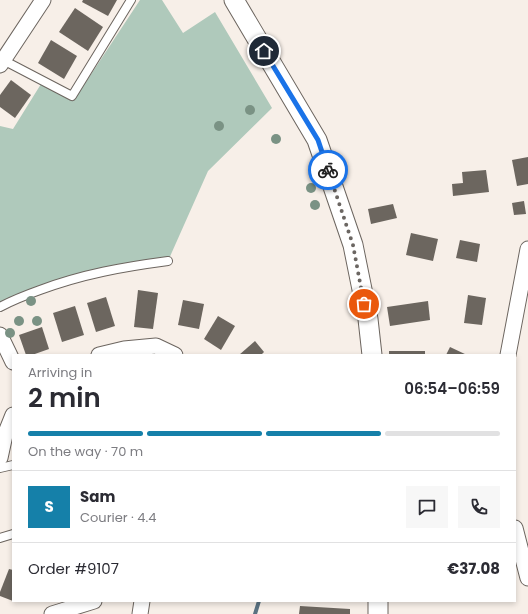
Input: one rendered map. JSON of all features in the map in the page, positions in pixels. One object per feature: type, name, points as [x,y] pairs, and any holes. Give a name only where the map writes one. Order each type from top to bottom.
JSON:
[{"type":"street","points":[[1,62],[43,0]]},
{"type":"street","points":[[234,0],[318,140],[353,245],[368,319],[372,354]]},
{"type":"street","points":[[508,354],[528,249]]},
{"type":"street","points":[[0,335],[12,360]]},
{"type":"street","points":[[103,354],[124,349],[156,346],[174,354]]},
{"type":"street","points":[[0,458],[5,435],[12,418]]},
{"type":"street","points":[[516,532],[528,578]]},
{"type":"street","points":[[52,614],[91,602]]},
{"type":"street","points":[[140,614],[142,602]]},
{"type":"street","points":[[378,602],[378,614]]},
{"type":"lane","points":[[1,62],[72,96],[131,0]]},
{"type":"lane","points":[[0,307],[64,281],[134,266],[168,261]]},
{"type":"lane","points":[[0,468],[12,464]]},
{"type":"lane","points":[[0,538],[12,534]]},
{"type":"green space","points":[[140,0],[162,0],[183,33],[215,12],[272,108],[208,171],[168,261],[90,274],[0,307],[0,126],[13,129],[41,84],[76,97]]},
{"type":"building","points":[[83,0],[117,0],[108,16],[82,2]]},
{"type":"building","points":[[75,8],[103,27],[88,51],[59,32]]},
{"type":"building","points":[[51,40],[77,56],[64,79],[38,63]]},
{"type":"building","points":[[11,80],[31,95],[15,118],[0,107],[0,95]]},
{"type":"building","points":[[528,157],[528,184],[517,186],[512,160]]},
{"type":"building","points":[[486,170],[489,192],[453,196],[452,184],[463,183],[462,172]]},
{"type":"building","points":[[524,201],[526,214],[514,215],[512,203]]},
{"type":"building","points":[[393,204],[397,218],[371,224],[368,209]]},
{"type":"building","points":[[411,233],[438,239],[433,261],[406,255]]},
{"type":"building","points":[[460,240],[480,244],[477,262],[456,258]]},
{"type":"building","points":[[138,290],[158,293],[153,329],[134,327]]},
{"type":"building","points":[[468,295],[486,298],[482,325],[464,323]]},
{"type":"building","points":[[106,297],[115,326],[96,332],[87,303]]},
{"type":"building","points":[[183,300],[204,304],[199,329],[178,325]]},
{"type":"building","points":[[428,301],[430,320],[390,326],[387,307]]},
{"type":"building","points":[[75,306],[84,335],[62,342],[53,313]]},
{"type":"building","points":[[218,316],[235,326],[221,350],[204,339]]},
{"type":"building","points":[[42,327],[49,349],[35,354],[26,354],[19,335]]},
{"type":"building","points":[[255,341],[264,352],[262,354],[240,354]]},
{"type":"building","points":[[450,347],[465,354],[446,354]]},
{"type":"building","points":[[389,351],[425,351],[425,354],[389,354]]},
{"type":"building","points":[[9,569],[12,570],[12,601],[0,596],[0,592]]},
{"type":"building","points":[[300,606],[350,609],[350,614],[299,614]]},
{"type":"waterway","points":[[255,614],[259,602]]},
{"type":"way so far","points":[[328,170],[353,245],[364,304]]},
{"type":"route","points":[[264,51],[318,140],[328,170]]}]
